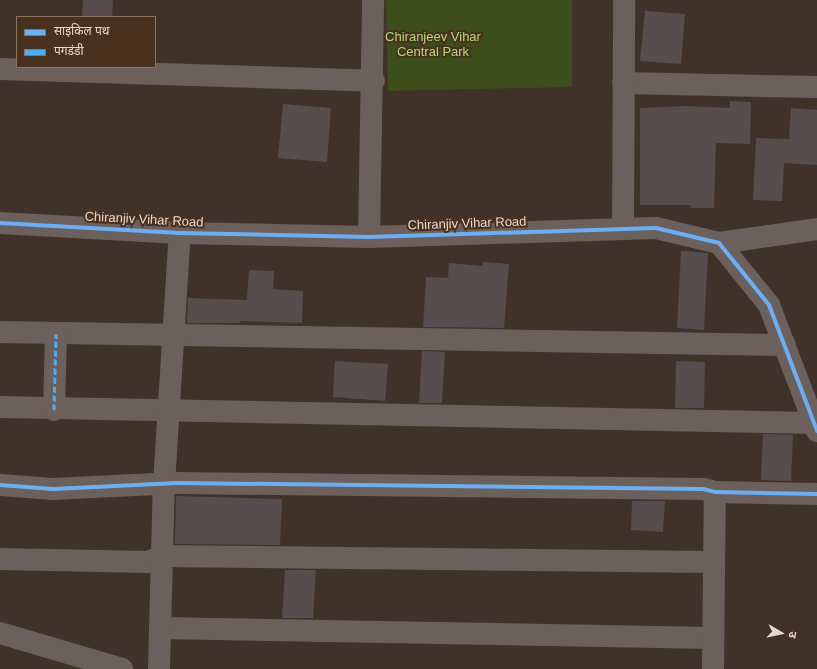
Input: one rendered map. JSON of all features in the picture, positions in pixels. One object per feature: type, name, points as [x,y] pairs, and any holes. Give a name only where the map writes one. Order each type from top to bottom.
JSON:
[{"type":"street","points":[[369,237],[374,81],[373,0]]},
{"type":"street","points":[[623,230],[624,0]]},
{"type":"street","points":[[0,69],[374,81]]},
{"type":"street","points":[[623,83],[817,87]]},
{"type":"street","name":"Chiranjiv Vihar Road","points":[[0,223],[180,232],[369,237],[656,228],[719,243]]},
{"type":"street","points":[[719,243],[817,229]]},
{"type":"street","points":[[159,669],[164,484],[172,335],[180,232]]},
{"type":"street","points":[[0,407],[54,410],[168,409],[815,427],[769,305],[719,243]]},
{"type":"street","points":[[0,332],[785,345]]},
{"type":"street","points":[[54,410],[56,334]]},
{"type":"street","points":[[0,485],[53,489],[164,484],[703,489],[715,492],[817,494]]},
{"type":"street","points":[[713,669],[712,638],[715,492]]},
{"type":"street","points":[[0,559],[148,562],[163,556],[714,562]]},
{"type":"street","points":[[160,628],[712,638]]},
{"type":"street","points":[[0,634],[122,669]]},
{"type":"green space","name":"Chiranjeev Vihar Central Park","points":[[386,0],[572,0],[572,87],[388,91]]},
{"type":"building","points":[[83,0],[113,0],[112,16],[82,16]]},
{"type":"building","points":[[645,11],[685,14],[681,64],[640,61]]},
{"type":"building","points":[[730,101],[751,102],[750,144],[716,143],[714,208],[691,208],[691,205],[640,205],[640,108],[686,106],[730,108]]},
{"type":"building","points":[[283,104],[331,108],[327,162],[278,158]]},
{"type":"building","points":[[791,108],[817,110],[817,165],[784,163],[782,201],[753,200],[756,138],[789,139]]},
{"type":"building","points":[[681,251],[708,253],[704,330],[677,328]]},
{"type":"building","points":[[483,262],[509,264],[504,328],[423,327],[426,277],[448,278],[449,263],[482,266]]},
{"type":"building","points":[[249,270],[274,271],[273,289],[303,291],[302,323],[240,321],[240,323],[187,323],[188,298],[247,300]]},
{"type":"building","points":[[422,351],[445,352],[442,403],[419,403]]},
{"type":"building","points":[[335,361],[388,364],[385,401],[333,397]]},
{"type":"building","points":[[676,361],[705,362],[704,408],[675,408]]},
{"type":"building","points":[[763,434],[793,435],[791,481],[761,480]]},
{"type":"building","points":[[176,496],[282,499],[280,545],[175,544]]},
{"type":"building","points":[[632,501],[665,501],[663,532],[631,530]]},
{"type":"building","points":[[285,570],[316,570],[313,618],[282,618]]},
{"type":"marked path","points":[[54,410],[56,334]]},
{"type":"cycle path","points":[[0,223],[180,233],[369,237],[656,228],[719,243],[769,305],[817,431]]},
{"type":"cycle path","points":[[0,485],[53,489],[177,483],[703,489],[715,492],[817,494]]}]
